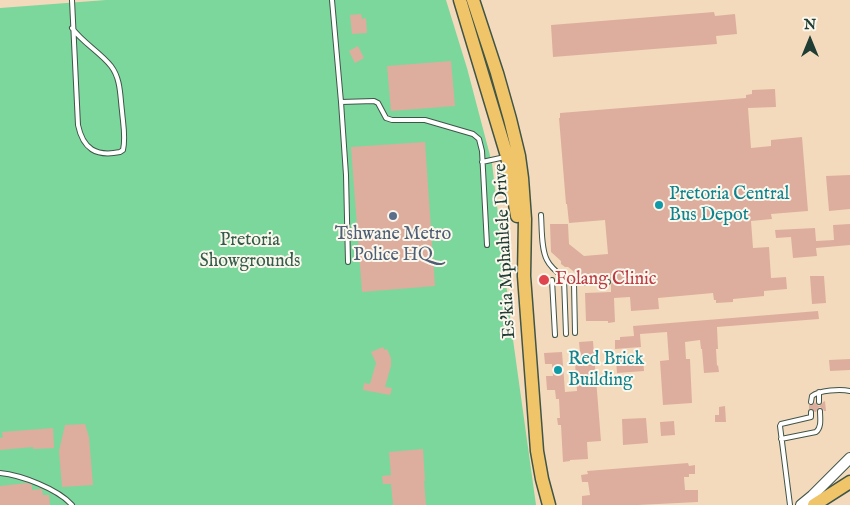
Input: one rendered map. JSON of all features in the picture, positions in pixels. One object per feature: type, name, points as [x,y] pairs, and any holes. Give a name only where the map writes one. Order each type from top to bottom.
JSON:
[{"type":"main road","points":[[460,0],[507,156],[516,203],[524,276]]},
{"type":"main road","name":"Es'kia Mphahlele Drive","points":[[473,0],[497,73],[519,156],[525,219],[524,276],[537,450],[548,503]]},
{"type":"main road","points":[[478,15],[482,0]]},
{"type":"main road","points":[[814,505],[850,482]]},
{"type":"street","points":[[801,505],[850,458]]},
{"type":"lane","points":[[72,0],[72,28],[80,136],[94,152],[120,152],[123,150],[124,134],[120,89],[117,78],[111,66],[82,40],[72,28]]},
{"type":"lane","points":[[332,0],[346,175],[348,262]]},
{"type":"lane","points":[[341,102],[374,101],[378,103],[386,118],[392,120],[425,120],[474,134],[479,139],[482,151],[487,245]]},
{"type":"lane","points":[[482,162],[507,156]]},
{"type":"lane","points":[[541,215],[544,250],[550,265],[570,283],[608,282]]},
{"type":"lane","points":[[564,278],[566,334]]},
{"type":"lane","points":[[552,280],[555,335]]},
{"type":"lane","points":[[574,283],[575,333]]},
{"type":"lane","points":[[811,402],[812,396],[816,392],[850,391]]},
{"type":"lane","points":[[819,392],[819,402]]},
{"type":"lane","points":[[781,439],[819,430],[820,411]]},
{"type":"lane","points":[[790,505],[780,430],[781,424],[811,417],[811,412]]},
{"type":"lane","points":[[0,473],[22,478],[50,490],[60,495],[72,505]]},
{"type":"green space","name":"Pretoria Showgrounds","points":[[106,0],[446,0],[467,68],[492,163],[511,325],[536,505],[0,505],[0,8]]},
{"type":"building","points":[[714,12],[715,16],[735,14],[737,34],[716,36],[717,44],[553,57],[551,25]]},
{"type":"building","points":[[361,14],[362,19],[366,18],[367,33],[352,34],[350,15]]},
{"type":"building","points":[[358,46],[364,58],[355,63],[349,51]]},
{"type":"building","points":[[451,61],[455,106],[391,111],[387,66]]},
{"type":"building","name":"Pretoria Central Bus Depot","points":[[775,89],[776,107],[748,108],[751,148],[771,146],[771,140],[802,137],[808,211],[771,214],[772,219],[751,221],[753,248],[769,247],[771,278],[786,277],[787,289],[764,291],[764,296],[733,299],[733,302],[716,303],[713,293],[658,298],[659,309],[631,311],[630,297],[614,298],[615,322],[586,321],[585,293],[611,292],[612,281],[610,273],[578,275],[561,264],[561,261],[551,252],[550,224],[568,224],[569,244],[584,256],[608,254],[605,220],[569,223],[560,113],[746,98],[746,95],[752,94],[752,90]]},
{"type":"building","name":"Tshwane Metro Police HQ","points":[[425,142],[435,286],[362,292],[351,147]]},
{"type":"building","points":[[850,175],[850,209],[829,211],[826,176]]},
{"type":"building","points":[[850,224],[850,245],[816,248],[817,256],[793,258],[791,237],[776,238],[775,230],[815,228],[816,241],[834,240],[833,225]]},
{"type":"building","points":[[810,276],[824,276],[826,303],[812,304]]},
{"type":"building","points":[[818,311],[819,319],[717,327],[718,349],[716,349],[719,372],[704,373],[700,340],[685,342],[686,359],[690,359],[692,403],[663,405],[660,361],[669,360],[667,332],[640,334],[641,347],[615,349],[615,340],[620,340],[620,337],[634,336],[633,326]]},
{"type":"building","points":[[593,341],[601,441],[587,442],[588,459],[563,462],[561,425],[558,425],[557,418],[560,418],[559,399],[556,399],[555,390],[547,390],[546,376],[553,376],[552,364],[545,364],[544,353],[562,352],[565,392],[577,391],[575,363],[581,363],[579,342]]},
{"type":"building","points":[[383,347],[385,350],[387,349],[391,358],[391,366],[385,387],[392,388],[390,395],[363,390],[364,383],[370,384],[376,363],[371,352]]},
{"type":"building","points":[[643,358],[644,371],[617,373],[616,360]]},
{"type":"building","points":[[850,359],[850,370],[830,371],[829,360]]},
{"type":"building","points":[[825,401],[826,411],[820,407],[816,412],[809,409],[809,405],[813,405],[815,402],[819,406]]},
{"type":"building","points":[[725,406],[726,422],[715,422],[715,415],[719,415],[719,407]]},
{"type":"building","points":[[646,418],[648,443],[623,445],[622,419]]},
{"type":"building","points":[[674,421],[675,435],[661,436],[660,422]]},
{"type":"building","points":[[85,424],[89,437],[93,485],[62,487],[59,451],[65,425]]},
{"type":"building","points":[[53,428],[54,448],[33,449],[33,447],[0,450],[0,438],[3,437],[2,432]]},
{"type":"building","points":[[423,449],[426,505],[393,505],[391,484],[383,484],[382,476],[391,475],[389,452]]},
{"type":"building","points":[[688,463],[689,466],[695,465],[695,474],[689,474],[689,477],[684,477],[685,490],[698,490],[698,502],[582,505],[582,496],[590,495],[588,482],[582,482],[581,475],[588,474],[587,471]]},
{"type":"building","points":[[27,483],[32,485],[32,490],[42,489],[43,495],[49,495],[50,505],[0,505],[0,486]]},
{"type":"place","name":"Pretoria Central Bus Depot","points":[[659,205]]},
{"type":"place","name":"Tshwane Metro Police HQ","points":[[393,216]]},
{"type":"place","name":"Folang Clinic","points":[[544,280]]},
{"type":"place","name":"Red Brick Building","points":[[558,370]]}]
